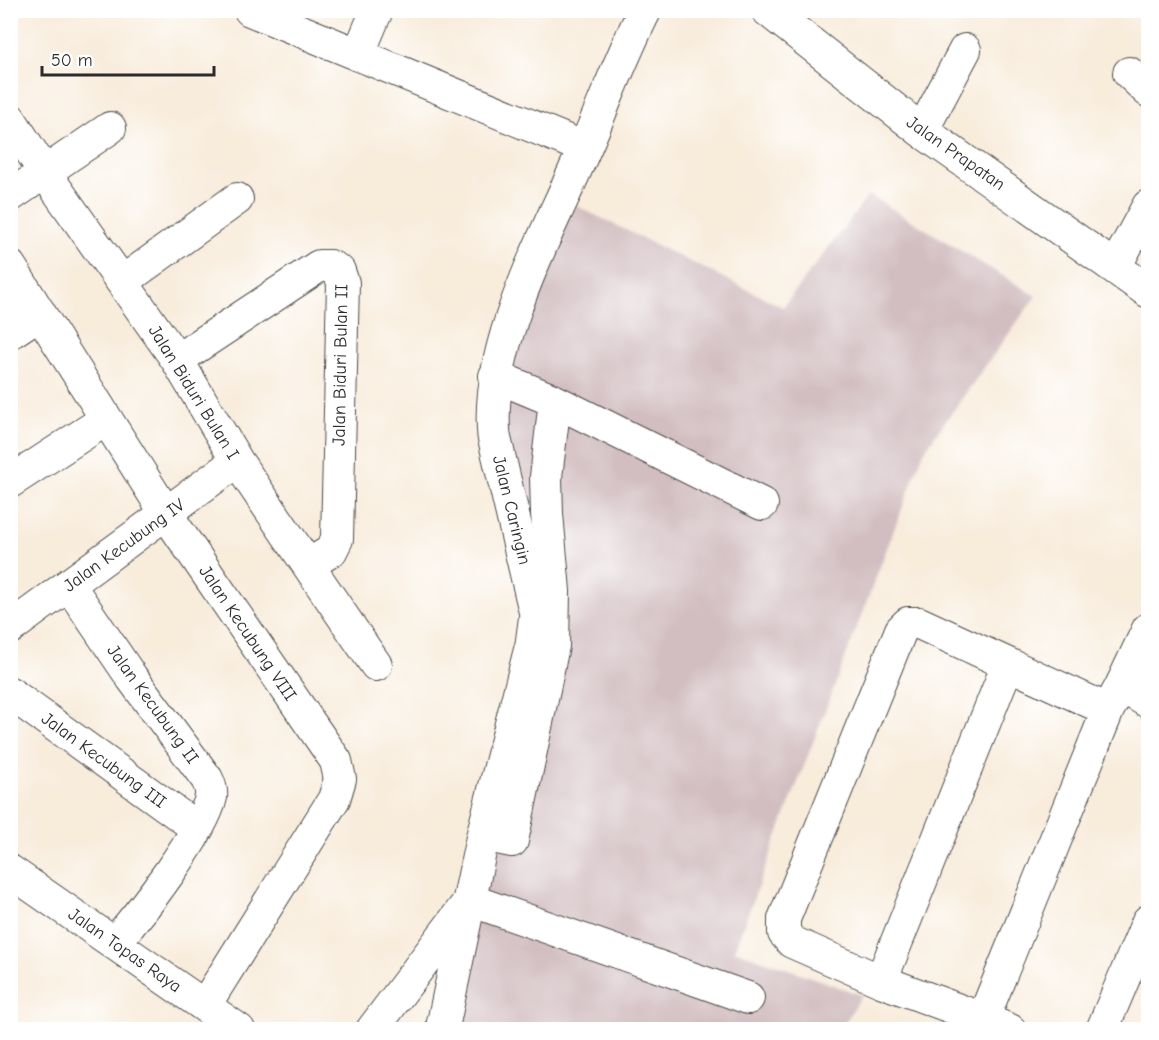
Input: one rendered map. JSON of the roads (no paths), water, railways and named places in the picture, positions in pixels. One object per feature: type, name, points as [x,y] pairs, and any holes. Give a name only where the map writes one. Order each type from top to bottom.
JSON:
[{"type":"main road","name":"Jalan Caringin","points":[[442,1029],[483,835],[532,644],[536,614],[494,436],[491,409],[495,376],[516,308],[585,148],[622,54],[645,10]]},
{"type":"main road","name":"Jalan Prapatan","points":[[768,10],[922,131],[1149,291]]},
{"type":"street","points":[[250,10],[585,148]]},
{"type":"street","points":[[358,55],[377,10]]},
{"type":"street","points":[[922,131],[965,50]]},
{"type":"street","name":"Jalan Biduri Bulan I","points":[[10,119],[45,173],[177,360],[237,461],[376,665]]},
{"type":"street","points":[[10,196],[110,129]]},
{"type":"street","points":[[122,282],[237,199]]},
{"type":"street","points":[[1115,267],[1149,206]]},
{"type":"street","name":"Jalan Kecubung VIII","points":[[10,266],[105,420],[336,761],[340,779],[334,799],[205,1005]]},
{"type":"street","name":"Jalan Biduri Bulan II","points":[[177,360],[319,266],[330,266],[339,271],[343,283],[337,539],[331,551],[309,564]]},
{"type":"street","points":[[10,333],[40,313]]},
{"type":"street","points":[[495,376],[555,401],[762,504]]},
{"type":"street","points":[[483,835],[512,841],[553,646],[554,591],[546,477],[555,401]]},
{"type":"street","points":[[10,482],[105,420]]},
{"type":"street","name":"Jalan Kecubung IV","points":[[10,628],[168,515],[237,461]]},
{"type":"street","name":"Jalan Kecubung II","points":[[69,585],[132,678],[210,785],[210,801],[188,844],[114,943]]},
{"type":"street","points":[[1149,629],[1114,698],[997,1024],[881,981],[792,942],[783,933],[784,919],[901,630],[908,623],[918,623],[1008,664],[1114,698],[1149,702]]},
{"type":"street","points":[[881,981],[1008,664]]},
{"type":"street","name":"Jalan Kecubung III","points":[[10,693],[197,828]]},
{"type":"street","name":"Jalan Topas Raya","points":[[10,871],[239,1029]]},
{"type":"street","points":[[372,1029],[470,900],[748,998]]},
{"type":"street","points":[[1102,1029],[1149,921]]}]
